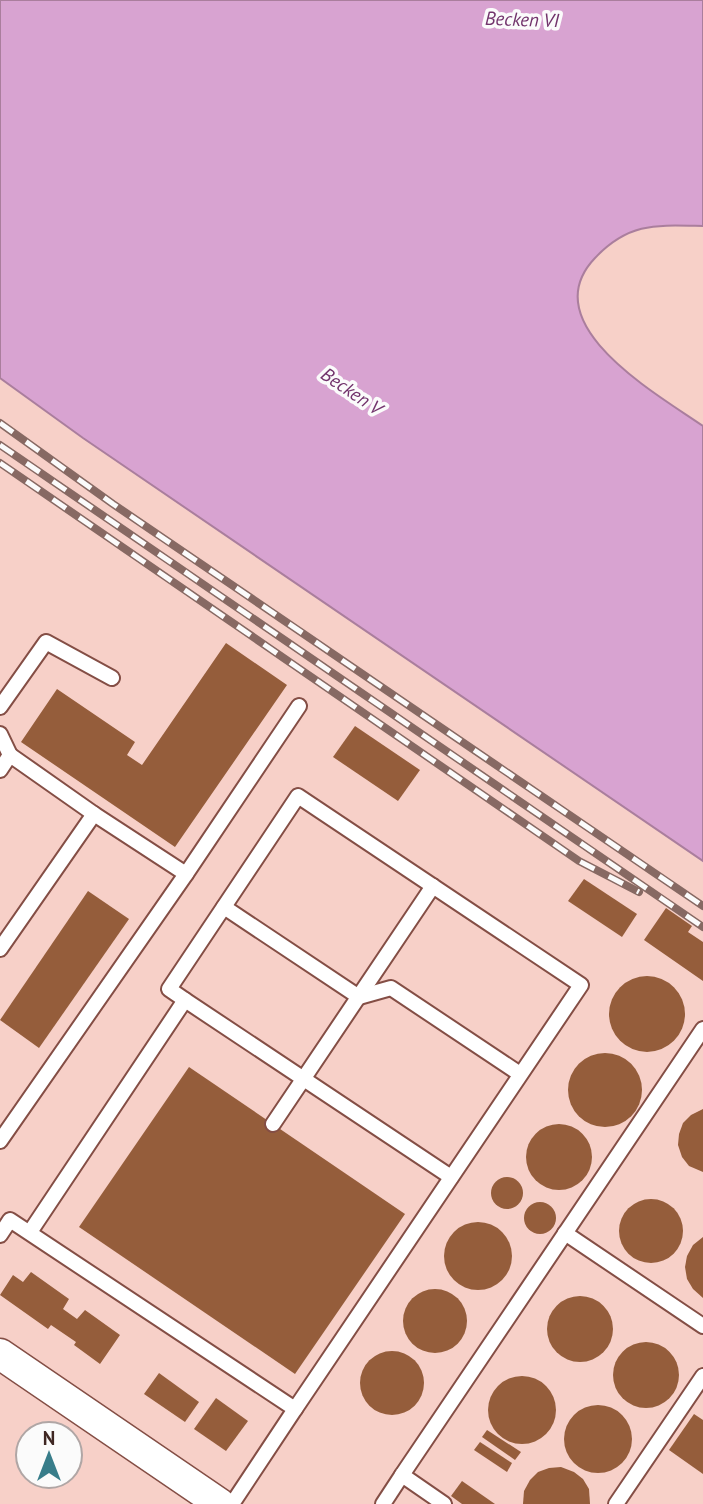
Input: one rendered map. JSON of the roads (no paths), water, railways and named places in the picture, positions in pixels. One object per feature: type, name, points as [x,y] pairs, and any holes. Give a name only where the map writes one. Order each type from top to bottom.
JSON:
[{"type":"street","points":[[0,1354],[220,1504]]},
{"type":"lane","points":[[0,707],[46,642],[112,678]]},
{"type":"lane","points":[[0,1141],[299,706]]},
{"type":"lane","points":[[0,734],[10,755],[186,874]]},
{"type":"lane","points":[[0,770],[10,755]]},
{"type":"lane","points":[[232,1504],[580,985],[298,796],[169,989],[451,1177]]},
{"type":"lane","points":[[0,949],[94,814]]},
{"type":"lane","points":[[273,1124],[433,886]]},
{"type":"lane","points":[[224,906],[359,997],[391,988],[520,1074]]},
{"type":"lane","points":[[30,1232],[186,1000]]},
{"type":"lane","points":[[383,1504],[703,1029]]},
{"type":"lane","points":[[0,1235],[10,1220],[295,1409]]},
{"type":"lane","points":[[565,1233],[703,1326]]},
{"type":"lane","points":[[616,1504],[703,1376]]},
{"type":"lane","points":[[402,1475],[444,1504]]},
{"type":"water","points":[[0,0],[703,0],[703,226],[644,228],[620,238],[595,258],[580,283],[579,308],[589,332],[608,355],[658,396],[703,426],[703,861],[83,438],[0,378]]},
{"type":"railway","points":[[0,423],[113,504],[703,906]]},
{"type":"railway","points":[[0,445],[703,927]]},
{"type":"railway","points":[[0,463],[579,861],[639,892]]},
{"type":"water label","name":"Becken VI","points":[[522,19]]},
{"type":"water label","name":"Becken V","points":[[352,391]]}]
